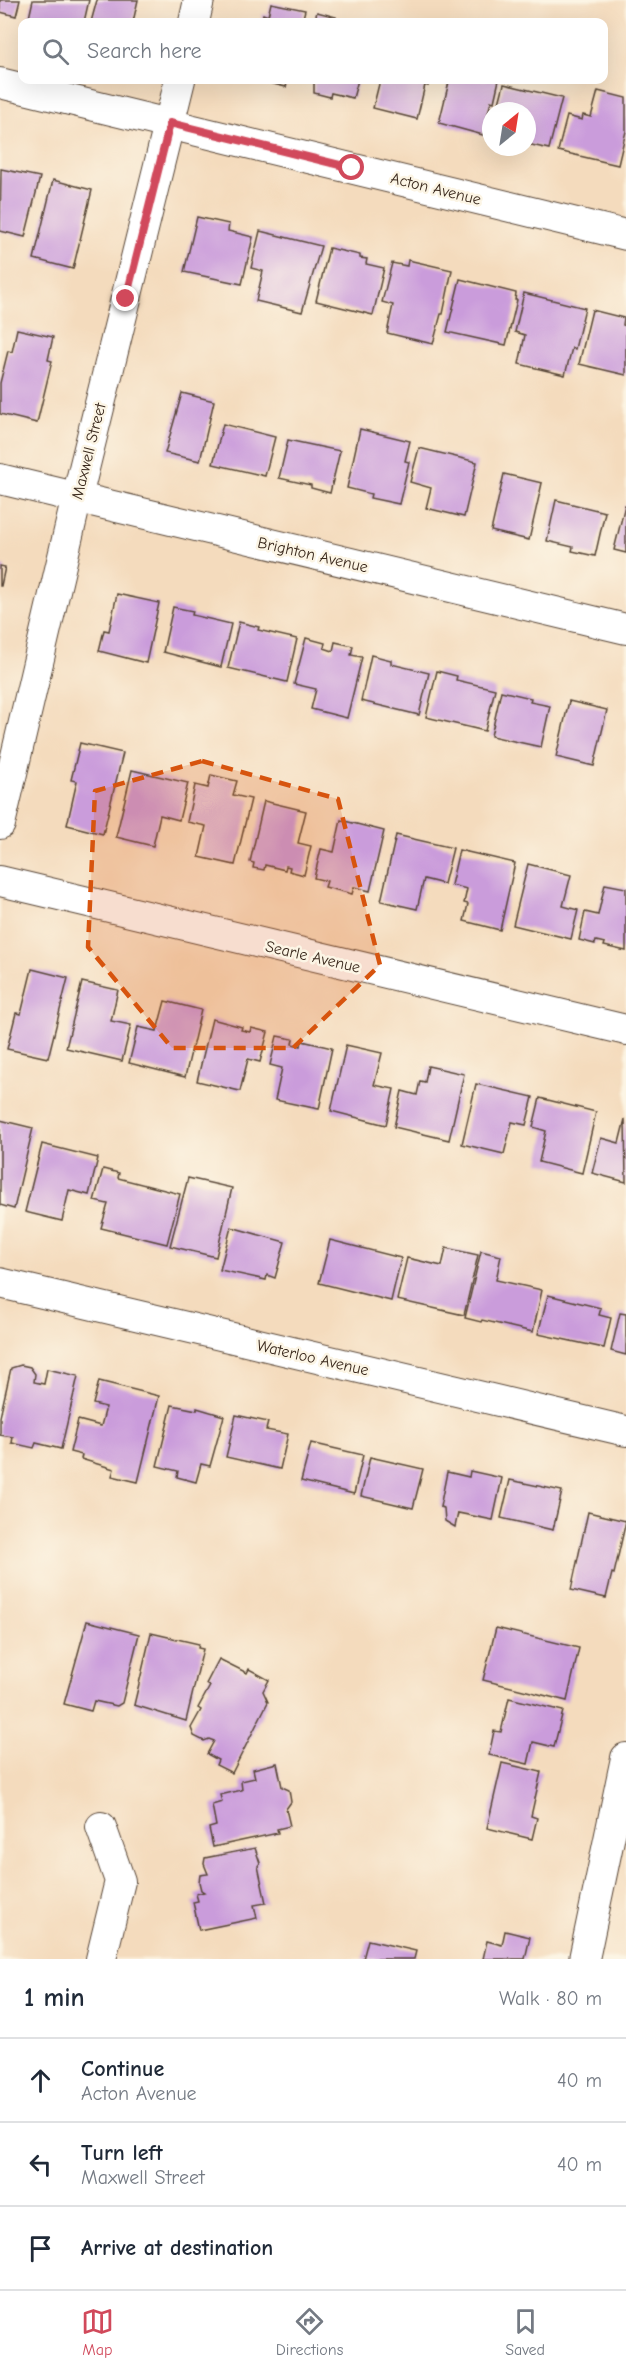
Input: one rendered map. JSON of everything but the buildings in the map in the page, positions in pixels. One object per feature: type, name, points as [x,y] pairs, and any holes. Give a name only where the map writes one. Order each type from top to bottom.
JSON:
[{"type":"street","points":[[195,18],[199,0]]},
{"type":"street","name":"Acton Avenue","points":[[0,83],[626,235]]},
{"type":"street","name":"Maxwell Street","points":[[0,824],[76,497],[179,84]]},
{"type":"street","name":"Brighton Avenue","points":[[0,479],[626,629]]},
{"type":"street","name":"Searle Avenue","points":[[0,881],[626,1030]]},
{"type":"street","name":"Waterloo Avenue","points":[[0,1283],[626,1431]]},
{"type":"street","points":[[584,1959],[626,1758]]},
{"type":"street","points":[[101,1827],[120,1881],[101,1959]]},
{"type":"highlighted area","points":[[202,761],[338,799],[380,965],[293,1048],[172,1048],[88,947],[95,791]]},
{"type":"route","points":[[126,299],[170,123],[352,168]]}]
